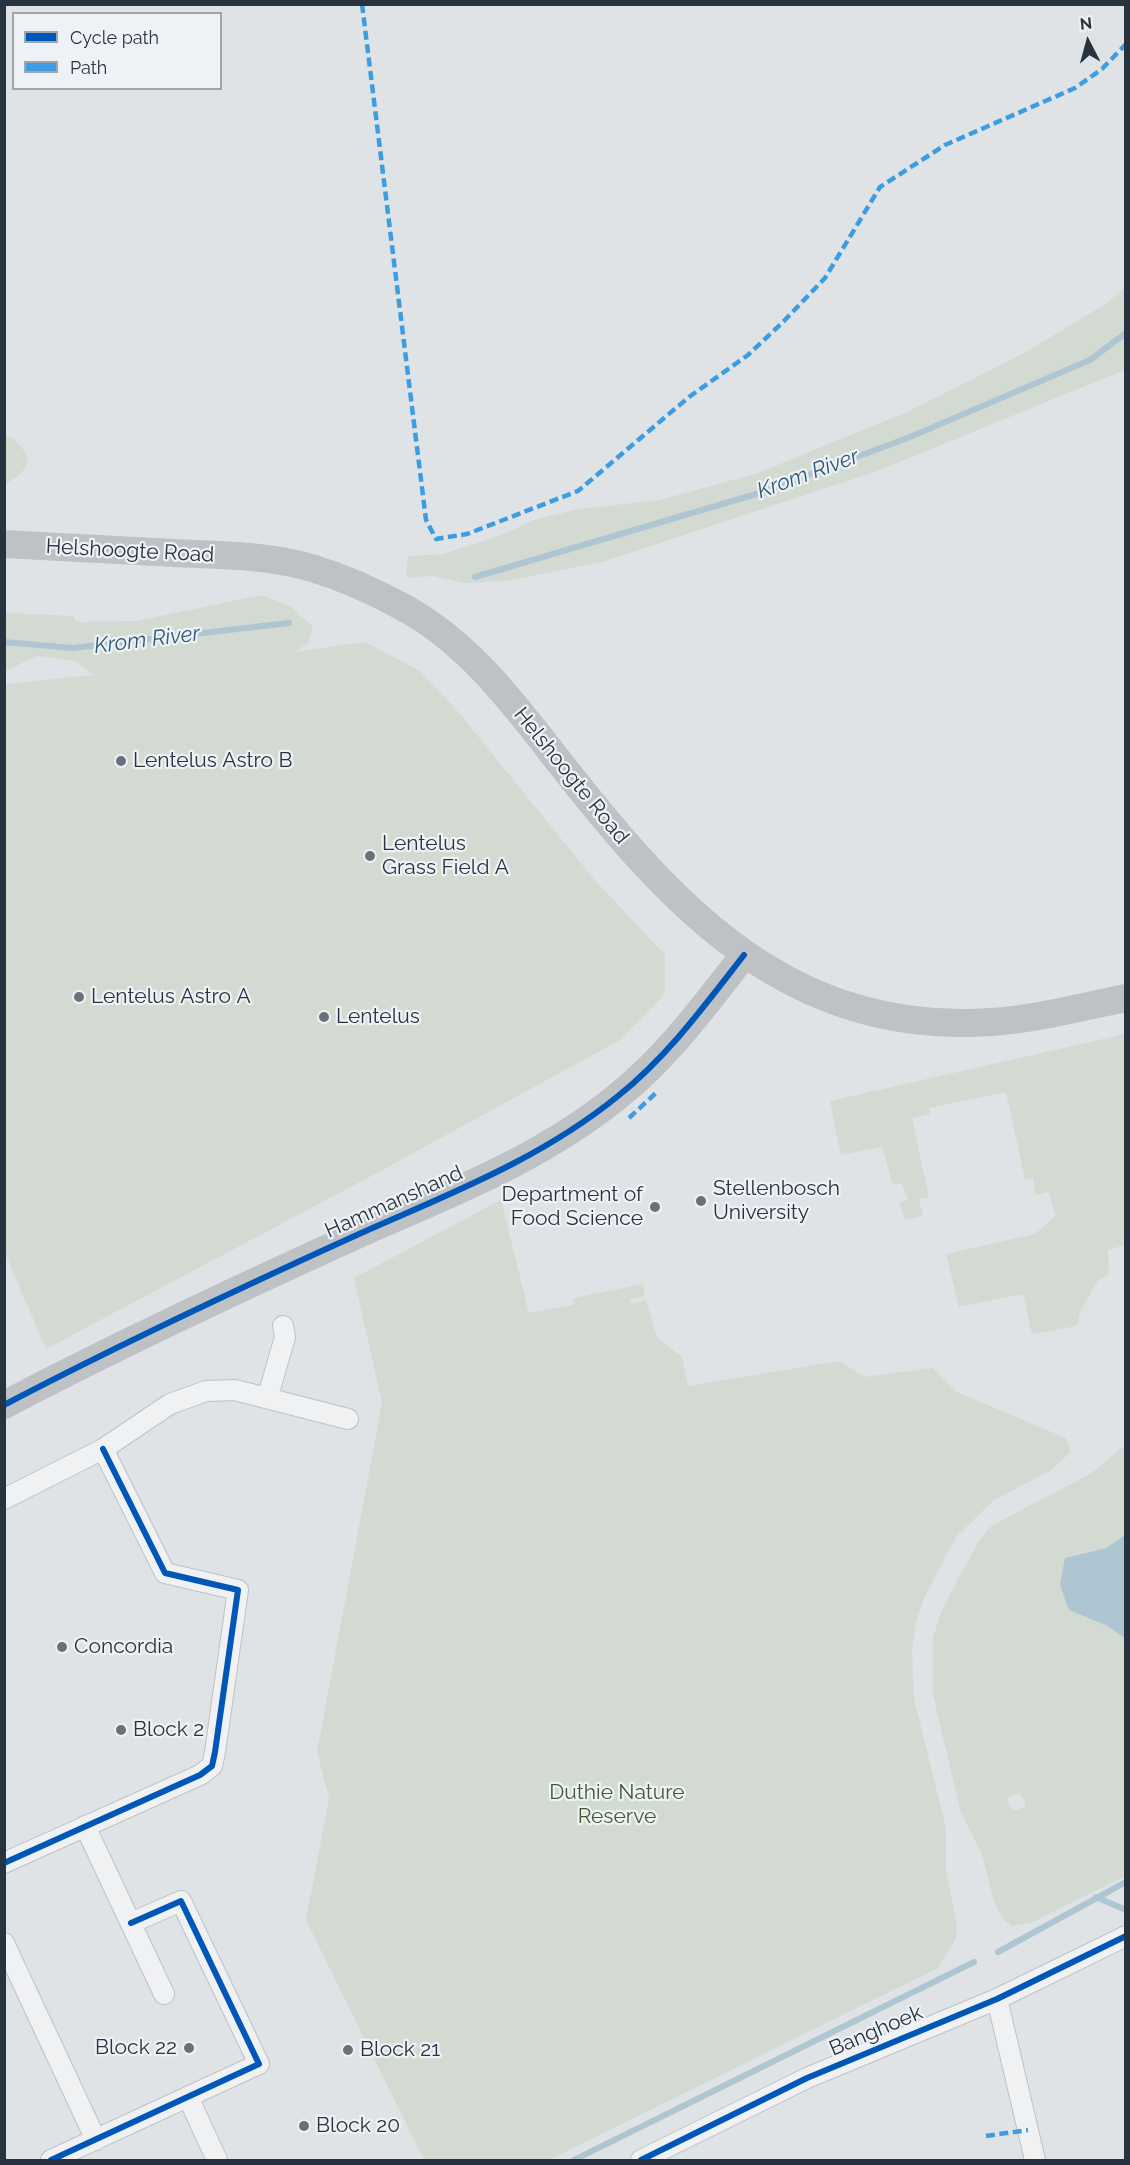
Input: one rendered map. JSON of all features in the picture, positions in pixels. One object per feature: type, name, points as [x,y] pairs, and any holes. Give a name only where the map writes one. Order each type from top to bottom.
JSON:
[{"type":"main road","name":"Helshoogte Road","points":[[4,544],[236,556],[275,561],[313,569],[350,582],[400,605],[431,624],[459,646],[511,702],[651,874],[691,912],[744,955],[790,982],[822,996],[908,1018],[952,1022],[992,1022],[1125,998]]},
{"type":"main road","name":"Hammanshand","points":[[4,1405],[115,1348],[483,1180],[561,1138],[619,1096],[670,1049],[744,955]]},
{"type":"street","points":[[268,1396],[285,1337],[283,1326]]},
{"type":"street","points":[[4,1499],[103,1449],[184,1397],[206,1391],[235,1390],[268,1396],[348,1419]]},
{"type":"street","points":[[4,1863],[200,1775],[212,1766],[238,1590],[165,1573],[103,1449]]},
{"type":"street","points":[[85,1826],[164,1994]]},
{"type":"street","points":[[51,2160],[259,2064],[181,1901],[131,1923]]},
{"type":"street","name":"Banghoek","points":[[641,2160],[807,2078],[997,1999],[1125,1936]]},
{"type":"street","points":[[4,1943],[96,2140]]},
{"type":"street","points":[[997,1999],[1035,2160]]},
{"type":"street","points":[[188,2097],[217,2160]]},
{"type":"green space","points":[[1125,287],[1125,370],[872,473],[602,562],[507,581],[464,583],[433,576],[411,578],[406,575],[408,556],[443,554],[496,537],[537,519],[579,509],[660,500],[758,473],[907,412],[1026,352],[1107,303]]},
{"type":"green space","points":[[4,433],[21,447],[26,453],[27,460],[22,472],[5,484]]},
{"type":"green space","name":"Lentelus","points":[[261,595],[290,606],[313,627],[308,643],[295,652],[365,642],[418,670],[455,708],[593,878],[665,955],[665,994],[620,1040],[375,1174],[46,1349],[5,1253],[5,684],[94,675],[75,661],[37,656],[5,671],[5,613],[73,616],[77,622],[137,621]]},
{"type":"green space","points":[[1125,1034],[1125,1245],[1108,1250],[1109,1273],[1097,1282],[1080,1312],[1077,1326],[1032,1334],[1023,1294],[959,1307],[946,1254],[1035,1234],[1055,1216],[1049,1192],[1036,1195],[1033,1178],[1025,1179],[1006,1092],[929,1108],[930,1114],[912,1118],[929,1197],[919,1199],[923,1216],[905,1220],[899,1203],[908,1200],[902,1183],[893,1185],[882,1147],[841,1155],[830,1101]]},
{"type":"green space","name":"Duthie Nature Reserve","points":[[501,1200],[529,1313],[574,1305],[573,1298],[643,1284],[645,1296],[630,1299],[631,1304],[646,1301],[657,1337],[682,1357],[688,1386],[840,1361],[864,1377],[933,1368],[957,1392],[1066,1438],[1071,1452],[1050,1471],[994,1500],[956,1537],[924,1598],[916,1623],[912,1651],[914,1699],[946,1828],[946,1870],[957,1926],[956,1939],[938,1968],[549,2160],[424,2160],[306,1920],[329,1798],[317,1752],[382,1403],[354,1278]]},
{"type":"green space","points":[[1125,1445],[1125,1535],[1106,1548],[1065,1558],[1069,1610],[1107,1626],[1125,1638],[1125,1876],[1031,1923],[1012,1926],[1005,1921],[995,1904],[982,1855],[961,1813],[933,1695],[933,1638],[941,1612],[956,1583],[978,1543],[991,1526],[1090,1474]],"holes":[[[1016,1793],[1020,1794],[1025,1801],[1025,1806],[1017,1811],[1013,1810],[1008,1803],[1008,1798]]]},
{"type":"water","points":[[1125,1535],[1125,1638],[1107,1626],[1069,1610],[1060,1585],[1065,1558],[1106,1548]]},
{"type":"waterway","name":"Krom River","points":[[475,577],[763,492],[910,437],[1090,360],[1126,333]]},
{"type":"waterway","name":"Krom River","points":[[4,642],[73,648],[289,623]]},
{"type":"waterway","points":[[998,1952],[1126,1882]]},
{"type":"waterway","points":[[1096,1897],[1126,1910]]},
{"type":"waterway","points":[[574,2160],[974,1962]]},
{"type":"marked path","points":[[362,4],[426,520],[436,539],[467,534],[578,491],[689,397],[748,355],[784,321],[825,278],[880,187],[945,145],[1075,88],[1102,69],[1126,44]]},
{"type":"marked path","points":[[629,1118],[657,1092]]},
{"type":"marked path","points":[[986,2136],[1028,2130]]},
{"type":"cycle path","points":[[4,1405],[225,1296],[493,1174],[558,1139],[636,1081],[670,1047],[744,955]]},
{"type":"cycle path","points":[[4,1863],[200,1775],[212,1766],[238,1590],[165,1573],[103,1449]]},
{"type":"cycle path","points":[[51,2160],[259,2064],[181,1901],[131,1923]]},
{"type":"cycle path","points":[[641,2160],[807,2078],[997,1999],[1126,1936]]},
{"type":"place","name":"Lentelus Astro B","points":[[121,761]]},
{"type":"place","name":"Lentelus Grass Field A","points":[[370,856]]},
{"type":"place","name":"Lentelus Astro A","points":[[79,997]]},
{"type":"place","name":"Lentelus","points":[[324,1017]]},
{"type":"place","name":"Stellenbosch University","points":[[701,1201]]},
{"type":"place","name":"Department of Food Science","points":[[655,1207]]},
{"type":"place","name":"Concordia","points":[[62,1647]]},
{"type":"place","name":"Block 2","points":[[121,1730]]},
{"type":"place","name":"Block 22","points":[[189,2048]]},
{"type":"place","name":"Block 21","points":[[348,2050]]},
{"type":"place","name":"Block 20","points":[[304,2126]]}]
